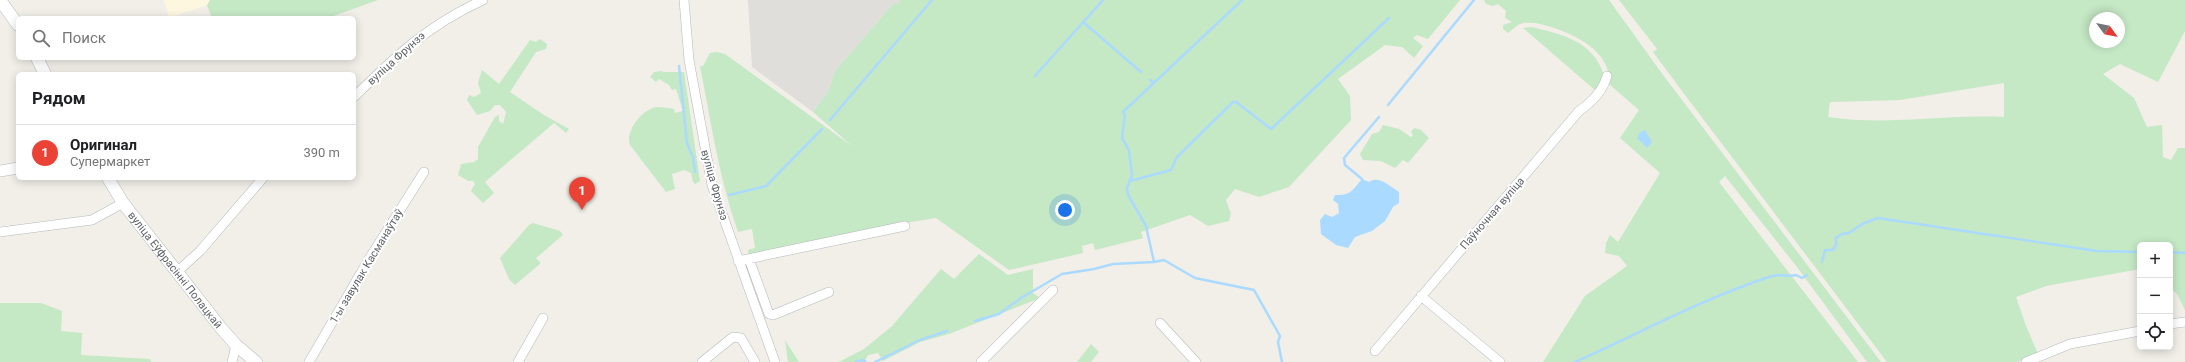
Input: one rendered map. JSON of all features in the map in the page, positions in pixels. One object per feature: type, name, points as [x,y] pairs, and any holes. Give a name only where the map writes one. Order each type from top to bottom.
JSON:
[{"type":"main road","points":[[0,0],[16,22]]},
{"type":"main road","points":[[38,60],[44,72]]},
{"type":"main road","name":"вуліца Еўфрасінні Полацкай","points":[[109,180],[123,202],[177,272],[236,345],[256,362]]},
{"type":"street","name":"вуліца Фрунзэ","points":[[356,95],[399,52],[423,33],[456,12],[483,0]]},
{"type":"street","name":"вуліца Фрунзэ","points":[[684,0],[689,60],[712,185],[775,362]]},
{"type":"street","name":"Паўночная вуліца","points":[[1375,351],[1420,296],[1579,111],[1591,103],[1605,84],[1607,76]]},
{"type":"street","points":[[0,171],[16,168]]},
{"type":"street","name":"1-ы завулак Касманаўтаў","points":[[309,362],[369,259],[424,172]]},
{"type":"street","points":[[177,272],[200,251],[261,180]]},
{"type":"street","points":[[0,232],[92,220],[123,202]]},
{"type":"street","points":[[738,261],[905,226]]},
{"type":"street","points":[[749,259],[769,314],[773,316],[829,292]]},
{"type":"street","points":[[981,362],[1053,290]]},
{"type":"street","points":[[1420,296],[1500,362]]},
{"type":"street","points":[[518,362],[543,318]]},
{"type":"street","points":[[2173,324],[2185,322]]},
{"type":"street","points":[[1160,323],[1196,362]]},
{"type":"street","points":[[2026,362],[2070,344],[2137,332]]},
{"type":"street","points":[[702,362],[733,337],[737,336],[741,338],[755,362]]},
{"type":"street","points":[[232,362],[236,345]]},
{"type":"shaded area","points":[[164,0],[221,0],[175,16],[168,16]]},
{"type":"shaded area","points":[[748,0],[901,0],[898,4],[893,4],[835,71],[828,92],[813,112],[752,67]]},
{"type":"green space","points":[[210,0],[378,0],[334,16],[211,16],[207,5]]},
{"type":"green space","points":[[901,0],[1460,0],[1428,39],[1417,35],[1413,38],[1423,46],[1414,58],[1402,47],[1385,45],[1338,79],[1350,96],[1351,120],[1289,187],[1259,197],[1235,189],[1226,200],[1231,214],[1229,221],[1208,226],[1190,215],[1141,232],[1143,238],[1095,250],[1093,243],[1082,246],[1083,253],[1009,270],[936,218],[892,225],[749,255],[748,250],[755,248],[752,229],[738,232],[731,212],[716,150],[700,66],[703,66],[710,53],[717,52],[725,54],[852,146],[813,112],[828,92],[835,71],[893,4],[898,4]]},
{"type":"green space","points":[[1484,0],[1609,0],[1663,75],[1881,362],[1867,362],[1797,267],[1725,176],[1719,182],[1858,362],[1543,362],[1585,296],[1627,266],[1619,256],[1605,253],[1606,243],[1610,235],[1618,242],[1660,173],[1620,138],[1639,110],[1609,84],[1605,63],[1599,54],[1581,40],[1561,30],[1544,25],[1524,23],[1518,25],[1508,33],[1503,29],[1503,25],[1512,22],[1505,18],[1506,11],[1498,4],[1493,6],[1486,4]]},
{"type":"green space","points":[[1619,0],[2185,0],[2185,31],[2158,82],[2120,64],[2103,74],[2134,98],[2147,127],[2162,125],[2163,157],[2171,160],[2178,148],[2185,148],[2185,310],[2177,294],[2173,290],[2173,242],[2137,242],[2137,270],[2046,286],[2016,297],[2038,354],[2017,362],[1887,362],[1653,52],[1657,49]],"holes":[[[2004,83],[2004,117],[1894,120],[1828,117],[1830,102],[1900,100]]]},
{"type":"green space","points":[[1531,27],[1565,36],[1584,47],[1592,54],[1599,63],[1604,75],[1596,91],[1523,28]]},
{"type":"green space","points":[[540,39],[547,44],[546,49],[536,52],[510,92],[544,115],[569,129],[566,133],[554,123],[485,182],[494,193],[483,203],[471,191],[475,184],[473,181],[468,181],[458,175],[461,164],[474,162],[478,159],[478,147],[495,117],[499,115],[499,121],[503,124],[506,112],[500,105],[495,105],[490,111],[477,115],[467,100],[469,95],[474,97],[481,93],[478,83],[482,70],[499,84],[530,40],[536,42]]},
{"type":"green space","points":[[654,72],[684,72],[700,181],[695,184],[691,173],[684,170],[672,174],[675,189],[666,192],[630,145],[629,139],[632,127],[641,116],[651,109],[663,107],[674,109],[675,113],[683,111],[676,89],[672,90],[669,85],[659,79],[656,82],[650,77]]},
{"type":"green space","points":[[1383,125],[1399,129],[1411,137],[1413,135],[1411,131],[1415,128],[1421,130],[1429,138],[1408,163],[1403,160],[1395,168],[1381,161],[1363,160],[1360,154],[1372,134],[1379,132]]},
{"type":"green space","points":[[533,223],[560,231],[563,235],[536,258],[541,263],[515,285],[509,279],[500,258],[529,225]]},
{"type":"green space","points":[[979,254],[1008,275],[1033,269],[1033,293],[1040,298],[949,334],[920,342],[883,361],[878,353],[868,355],[864,362],[839,362],[864,349],[892,326],[941,269],[954,279]]},
{"type":"green space","points":[[0,303],[41,303],[62,311],[61,331],[82,333],[81,355],[150,359],[151,362],[0,362]]},
{"type":"green space","points":[[785,340],[799,362],[788,362]]},
{"type":"green space","points":[[1091,344],[1099,352],[1091,362],[1077,362]]},
{"type":"water","points":[[1645,130],[1652,142],[1647,148],[1637,138],[1640,132]]},
{"type":"water","points":[[1362,179],[1369,182],[1373,180],[1381,181],[1399,192],[1399,203],[1393,207],[1385,221],[1372,231],[1355,237],[1348,248],[1336,245],[1321,234],[1320,220],[1325,214],[1332,217],[1339,213],[1338,204],[1333,200],[1335,195],[1351,192]]},
{"type":"waterway","points":[[830,120],[932,0]]},
{"type":"waterway","points":[[1035,76],[1103,0]]},
{"type":"waterway","points":[[1154,262],[1146,226],[1128,195],[1127,188],[1132,175],[1129,150],[1122,138],[1125,115],[1123,112],[1242,0]]},
{"type":"waterway","points":[[1388,105],[1474,0]]},
{"type":"waterway","points":[[1130,181],[1171,170],[1177,157],[1233,102],[1236,102],[1271,129],[1389,18]]},
{"type":"waterway","points":[[1083,22],[1141,72]]},
{"type":"waterway","points":[[679,66],[687,143],[693,157],[695,172]]},
{"type":"waterway","points":[[1150,80],[1154,83]]},
{"type":"waterway","points":[[1362,179],[1345,165],[1344,158],[1379,117]]},
{"type":"waterway","points":[[729,195],[766,186],[822,129]]},
{"type":"waterway","points":[[1822,262],[1825,250],[1833,250],[1836,245],[1836,238],[1842,234],[1849,233],[1862,224],[1878,218],[2097,251],[2137,252]]},
{"type":"waterway","points":[[2173,252],[2185,253]]},
{"type":"waterway","points":[[975,321],[999,314],[1021,298],[1062,274],[1094,269],[1113,264],[1154,262],[1164,260],[1195,278],[1254,290],[1280,336],[1278,342],[1282,362]]},
{"type":"waterway","points":[[1575,362],[1697,305],[1747,285],[1775,275],[1796,275],[1802,278],[1807,275]]},
{"type":"waterway","points":[[875,362],[920,340],[947,331]]},
{"type":"waterway","points":[[856,362],[863,360],[866,362]]},
{"type":"place","name":"Оригинал","points":[[582,210]]}]
